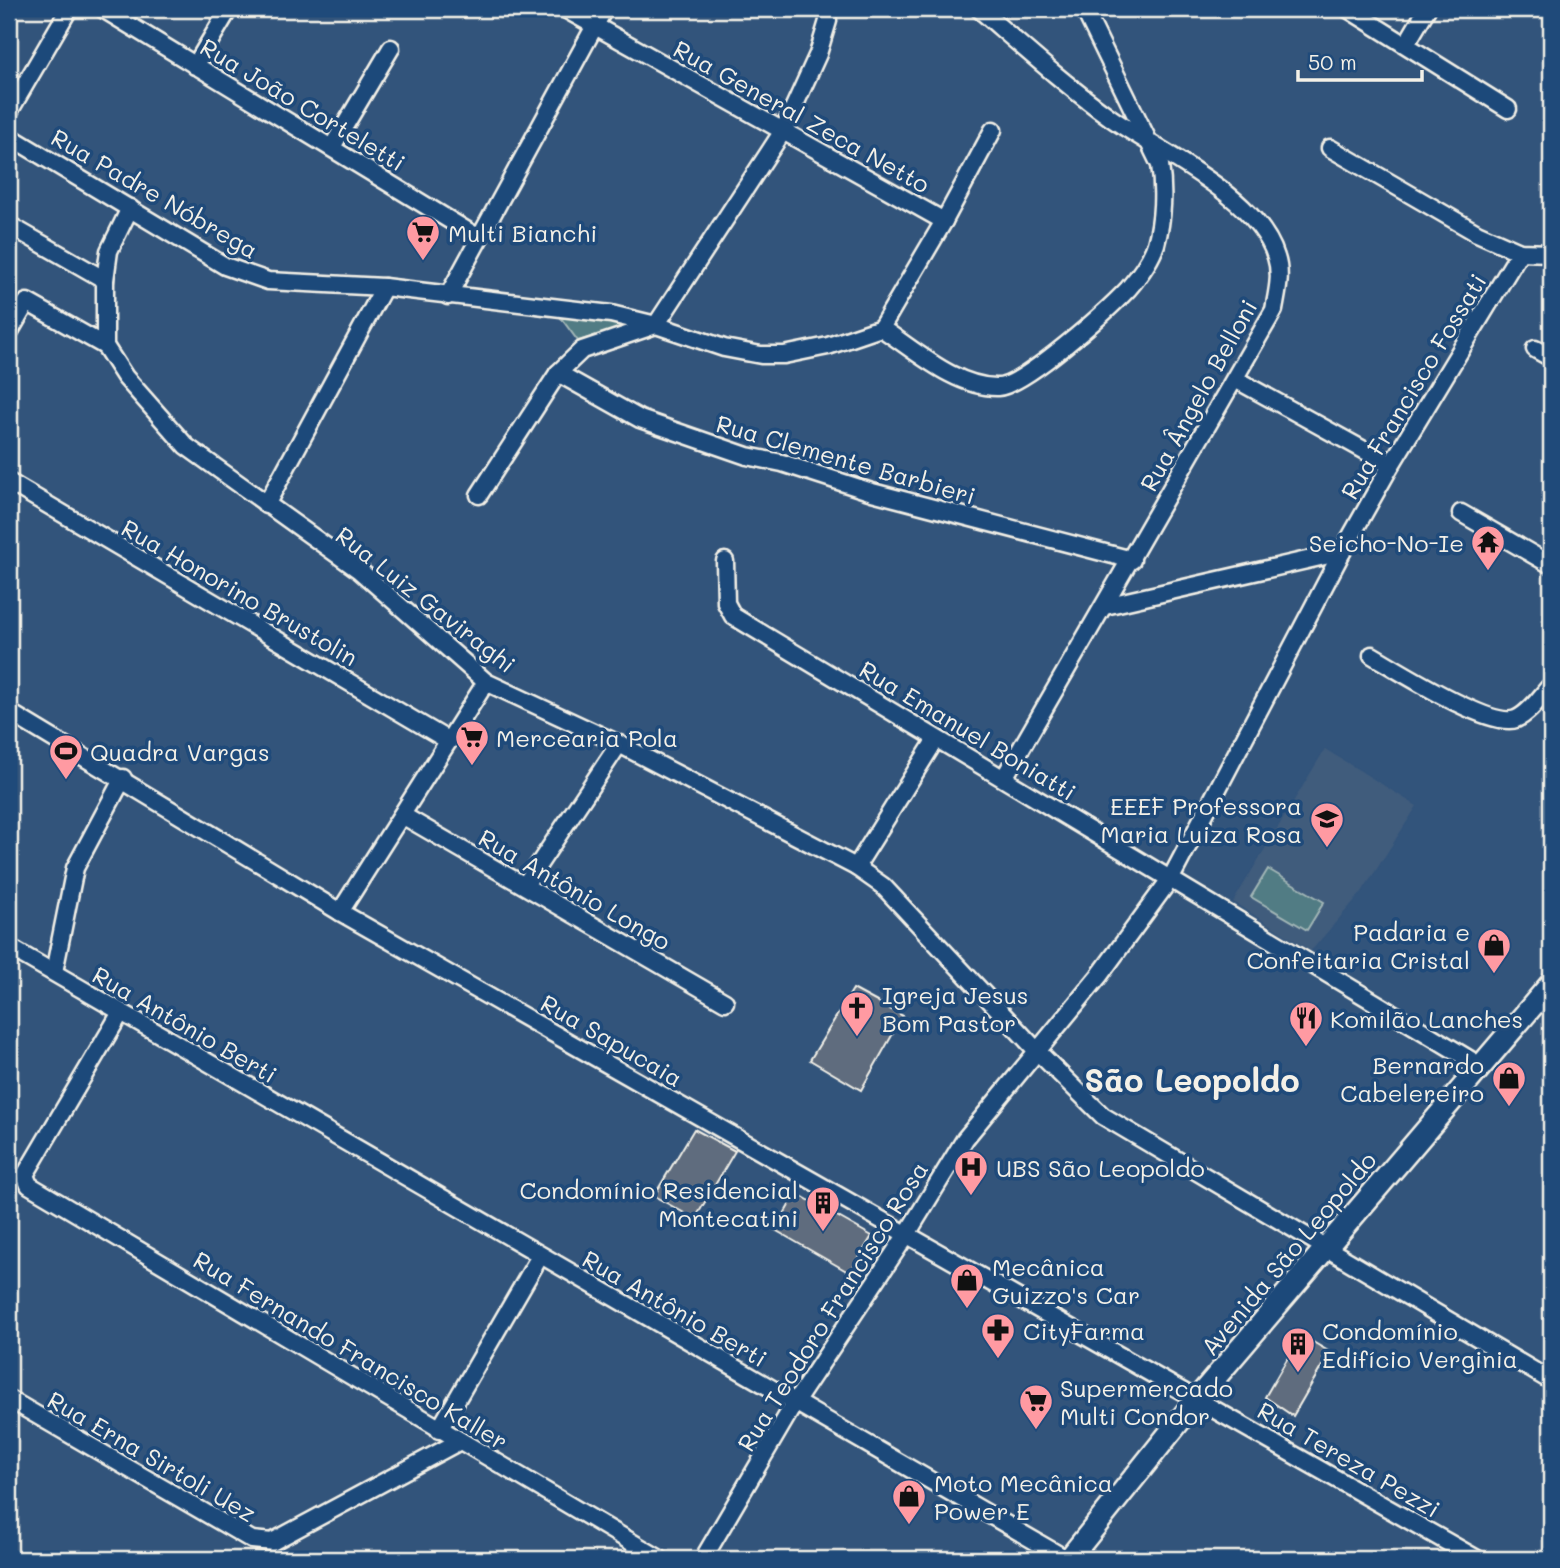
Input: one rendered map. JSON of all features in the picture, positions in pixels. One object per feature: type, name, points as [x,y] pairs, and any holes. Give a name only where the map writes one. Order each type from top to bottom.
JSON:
[{"type":"main road","name":"Avenida São Leopoldo","points":[[1067,1559],[1198,1399],[1551,984]]},
{"type":"street","points":[[9,112],[69,9]]},
{"type":"street","name":"Rua João Corteletti","points":[[103,9],[479,239]]},
{"type":"street","points":[[195,66],[229,9]]},
{"type":"street","name":"Rua General Zeca Netto","points":[[565,9],[944,221]]},
{"type":"street","points":[[448,296],[604,9]]},
{"type":"street","points":[[479,495],[558,373],[582,350],[656,325],[783,131],[818,54],[828,21],[827,9]]},
{"type":"street","name":"Rua Ângelo Belloni","points":[[979,9],[1111,118],[1149,140],[1224,192],[1271,243],[1280,277],[1274,310],[1132,561],[1004,778]]},
{"type":"street","points":[[993,130],[944,221],[881,328],[966,382],[1000,387],[1012,384],[1031,372],[1116,301],[1145,267],[1156,244],[1163,183],[1160,165],[1084,9]]},
{"type":"street","points":[[1348,9],[1508,109]]},
{"type":"street","points":[[1412,36],[1427,9]]},
{"type":"street","points":[[332,148],[391,48]]},
{"type":"street","name":"Rua Padre Nóbrega","points":[[9,136],[225,266],[268,281],[384,287],[611,314],[656,325],[724,348],[761,355],[784,355],[828,346],[881,328]]},
{"type":"street","points":[[1330,148],[1477,233],[1520,252],[1551,253]]},
{"type":"street","points":[[9,333],[27,302],[106,346],[105,280],[109,251],[130,208]]},
{"type":"street","points":[[9,225],[105,280]]},
{"type":"street","name":"Rua Francisco Fossati","points":[[1171,878],[1342,552],[1391,465],[1520,252]]},
{"type":"street","points":[[266,505],[384,287]]},
{"type":"street","name":"Rua Luiz Gaviraghi","points":[[106,346],[125,377],[186,446],[374,583],[486,682],[619,744],[856,867],[883,886],[1038,1052],[1103,1116],[1551,1381]]},
{"type":"street","points":[[1535,349],[1551,358]]},
{"type":"street","name":"Rua Clemente Barbieri","points":[[558,373],[640,419],[747,456],[1132,561]]},
{"type":"street","points":[[1235,379],[1391,465]]},
{"type":"street","name":"Rua Honorino Brustolin","points":[[9,482],[449,741]]},
{"type":"street","points":[[1461,513],[1551,565]]},
{"type":"street","points":[[1105,606],[1342,552]]},
{"type":"street","name":"Rua Emanuel Boniatti","points":[[725,561],[726,603],[733,616],[1479,1066]]},
{"type":"street","points":[[1372,655],[1468,709],[1503,721],[1515,719],[1526,712],[1551,685]]},
{"type":"street","points":[[340,912],[486,682]]},
{"type":"street","name":"Rua Sapucaia","points":[[9,712],[123,778],[340,912],[1198,1399]]},
{"type":"street","points":[[856,867],[936,739]]},
{"type":"street","points":[[525,885],[619,744]]},
{"type":"street","points":[[54,972],[75,868],[123,778]]},
{"type":"street","name":"Rua Antônio Longo","points":[[402,815],[725,1002]]},
{"type":"street","name":"Rua Teodoro Francisco Rosa","points":[[704,1559],[794,1404],[907,1234],[965,1139],[1038,1052],[1171,878]]},
{"type":"street","name":"Rua Antônio Berti","points":[[9,947],[794,1404],[1067,1559]]},
{"type":"street","name":"Rua Fernando Francisco Kaller","points":[[120,1014],[25,1174],[29,1185],[660,1559]]},
{"type":"street","points":[[439,1430],[540,1256]]},
{"type":"street","name":"Rua Erna Sirtoli Uez","points":[[9,1399],[252,1540],[263,1543],[272,1542],[460,1441]]},
{"type":"street","name":"Rua Tereza Pezzi","points":[[1198,1399],[1478,1559]]},
{"type":"shaded area","name":"EEEF Professora Maria Luiza Rosa","points":[[1325,749],[1417,806],[1362,892],[1311,951],[1233,902]]},
{"type":"green space","points":[[561,318],[617,318],[637,324],[578,341]]},
{"type":"green space","points":[[1268,869],[1324,902],[1307,930],[1251,897]]},
{"type":"building","name":"Igreja Jesus Bom Pastor","points":[[853,989],[903,1016],[861,1090],[810,1060]]},
{"type":"building","points":[[694,1129],[735,1151],[695,1219],[654,1196]]},
{"type":"building","name":"Condomínio Residencial Montecatini","points":[[796,1193],[872,1236],[850,1273],[775,1230]]},
{"type":"building","name":"Condomínio Edifício Verginia","points":[[1301,1335],[1330,1352],[1293,1416],[1265,1397]]},
{"type":"place","name":"Multi Bianchi","points":[[423,262]]},
{"type":"place","name":"Seicho-No-Ie","points":[[1488,572]]},
{"type":"place","name":"Mercearia Pola","points":[[472,767]]},
{"type":"place","name":"Quadra Vargas","points":[[66,781]]},
{"type":"place","name":"EEEF Professora Maria Luiza Rosa","points":[[1327,849]]},
{"type":"place","name":"Padaria e Confeitaria Cristal","points":[[1494,975]]},
{"type":"place","name":"Igreja Jesus Bom Pastor","points":[[857,1038]]},
{"type":"place","name":"Komilão Lanches","points":[[1306,1048]]},
{"type":"place","name":"Bernardo Cabelereiro","points":[[1509,1108]]},
{"type":"place","name":"UBS São Leopoldo","points":[[971,1197]]},
{"type":"place","name":"Condomínio Residencial Montecatini","points":[[823,1233]]},
{"type":"place","name":"Mecânica Guizzo's Car","points":[[967,1310]]},
{"type":"place","name":"CityFarma","points":[[998,1360]]},
{"type":"place","name":"Condomínio Edifício Verginia","points":[[1298,1374]]},
{"type":"place","name":"Supermercado Multi Condor","points":[[1036,1431]]},
{"type":"place","name":"Moto Mecânica Power E","points":[[909,1526]]},
{"type":"district","name":"São Leopoldo","points":[[1192,1079]]}]
